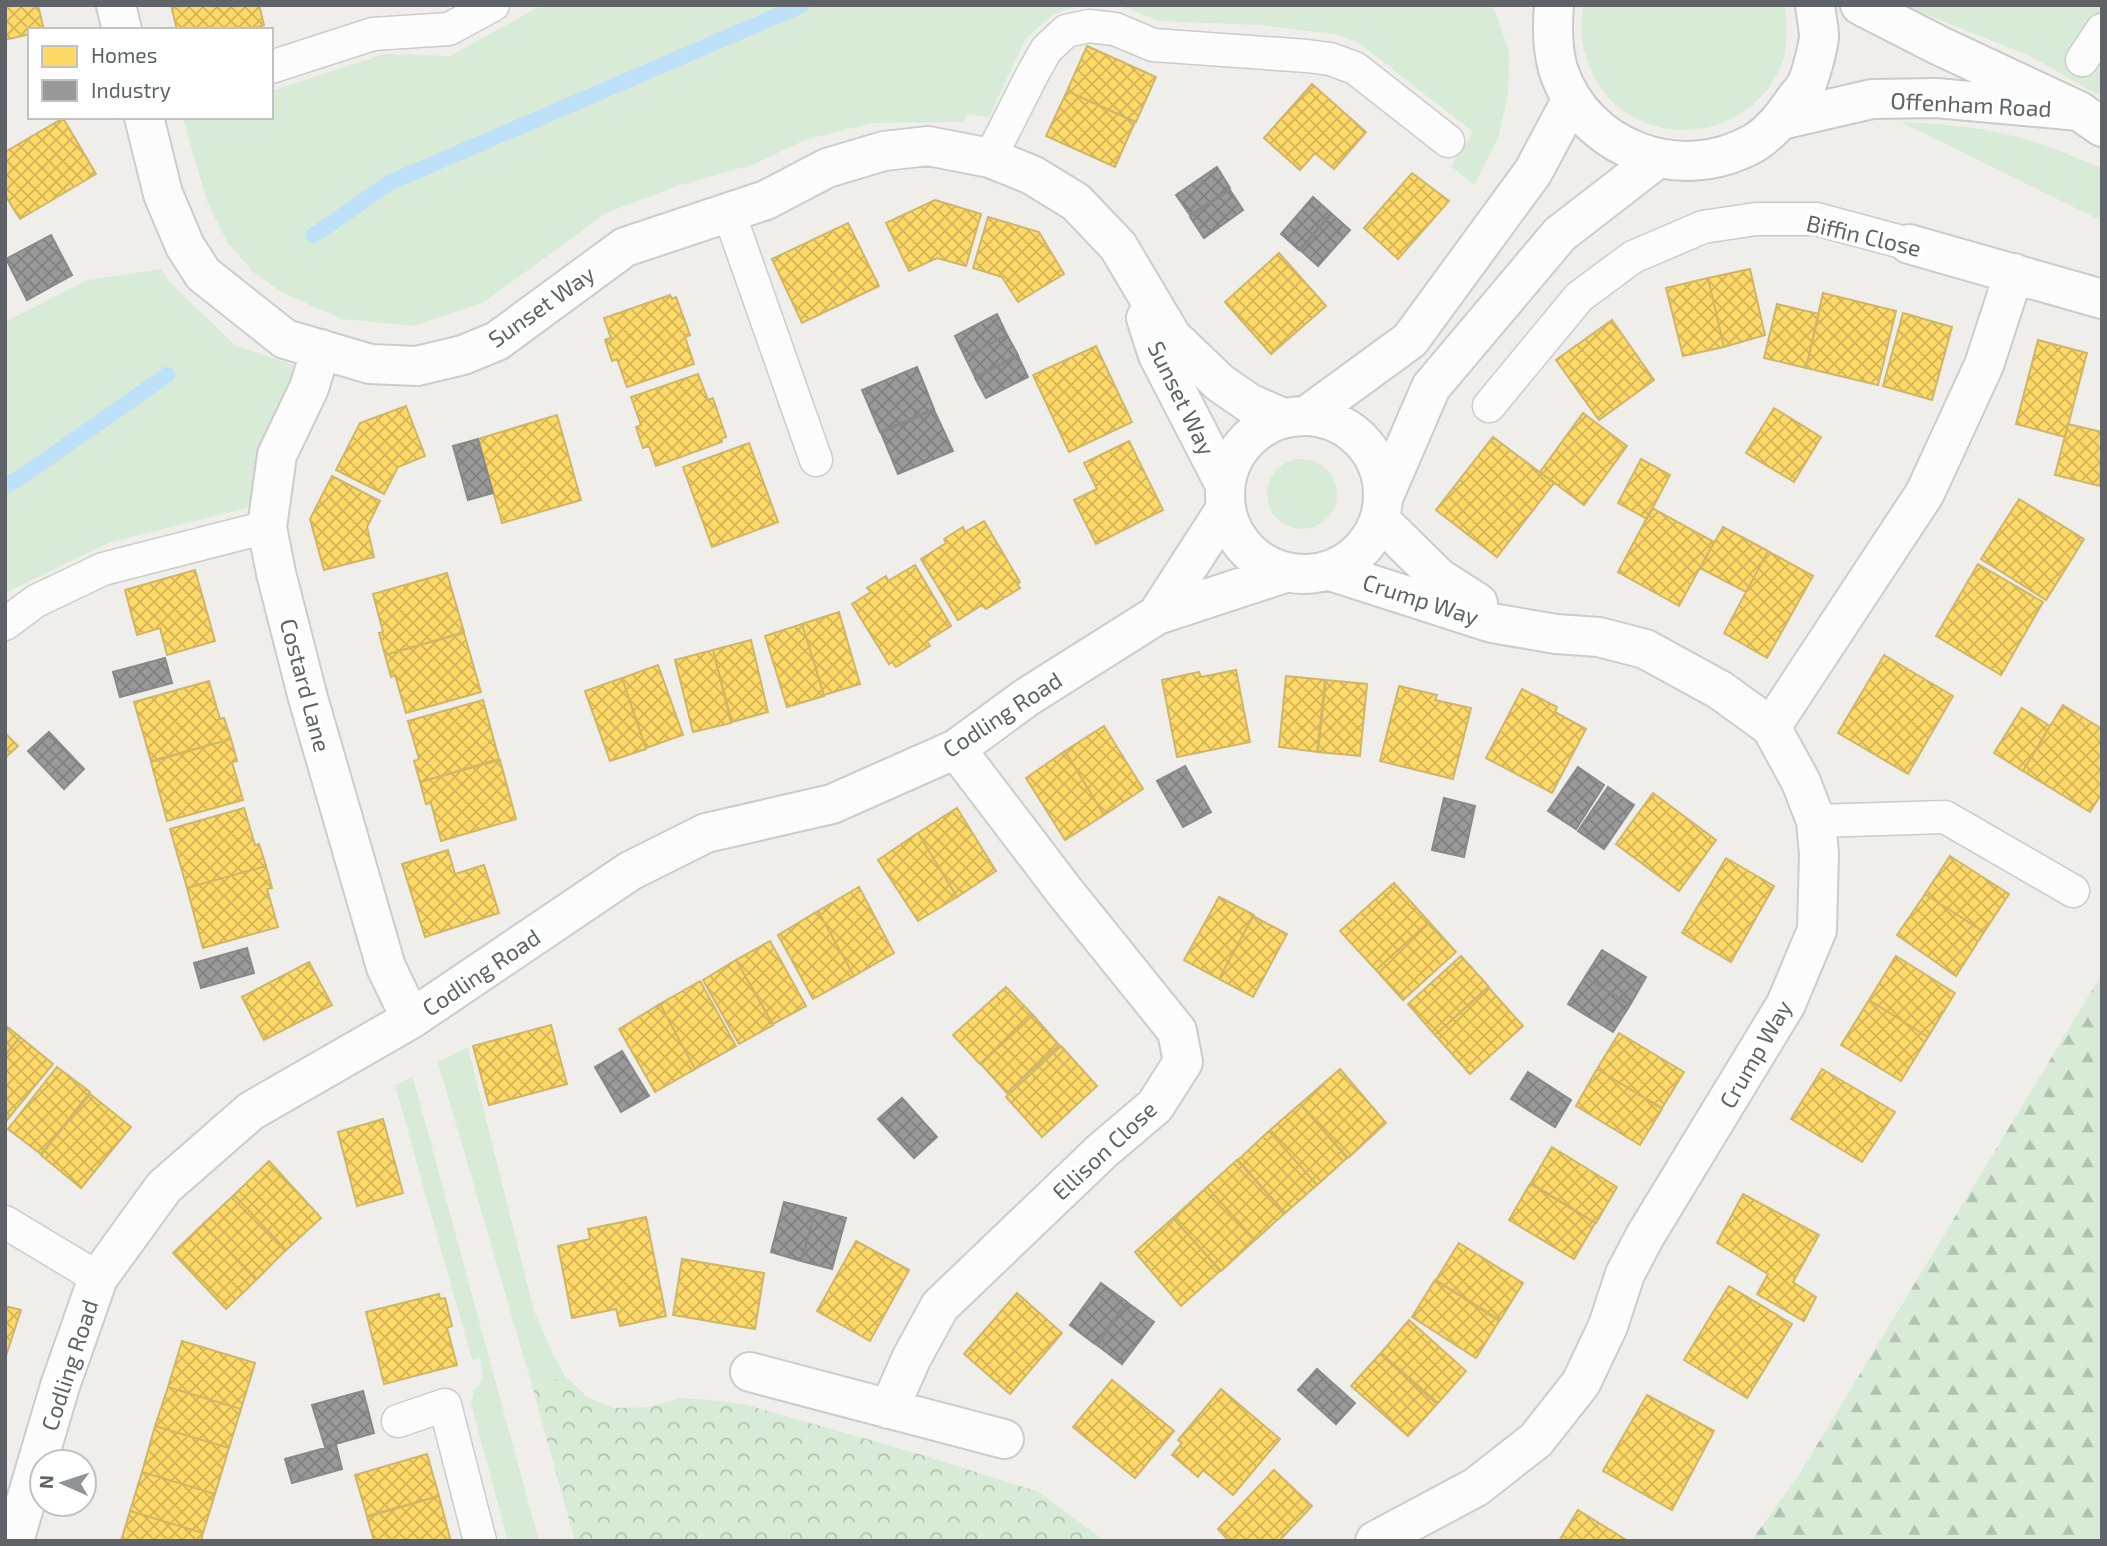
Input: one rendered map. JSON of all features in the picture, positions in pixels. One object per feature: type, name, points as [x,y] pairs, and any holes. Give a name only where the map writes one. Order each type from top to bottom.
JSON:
[{"type":"street","points":[[116,5],[122,28]]},
{"type":"street","points":[[1554,5],[1552,38],[1558,69],[1572,99],[1594,126],[1623,146],[1657,159],[1690,162],[1724,156],[1755,142],[1781,120],[1807,82],[1819,38],[1815,5]]},
{"type":"street","name":"Offenham Road","points":[[1860,5],[2090,119]]},
{"type":"street","name":"Offenham Road","points":[[1781,120],[1872,99],[1936,98],[2090,119]]},
{"type":"street","points":[[1572,99],[1533,172],[1410,340],[1295,417],[1262,428],[1244,443],[1232,462],[1226,497],[1232,530],[1245,550],[1264,564],[1285,573],[1308,575],[1330,571],[1352,559],[1369,542],[1431,387],[1560,234],[1657,159]]},
{"type":"street","name":"Sunset Way","points":[[144,119],[163,194],[185,246],[203,274],[285,339],[370,364],[417,366],[463,355],[497,341],[625,247],[766,200],[827,168],[884,150],[928,146],[990,158],[1032,175],[1076,202],[1118,246],[1172,337],[1220,383],[1249,402],[1295,417]]},
{"type":"street","name":"Biffin Close","points":[[1909,244],[2102,299]]},
{"type":"street","name":"Sunset Way","points":[[1131,269],[1158,355],[1226,497]]},
{"type":"street","points":[[1771,727],[1925,493],[1984,365],[2014,273]]},
{"type":"street","name":"Costard Lane","points":[[321,349],[309,388],[277,455],[267,527],[308,698],[382,955],[411,1019]]},
{"type":"street","points":[[1295,417],[1330,420],[1352,432],[1369,450],[1380,472],[1382,508]]},
{"type":"street","name":"Codling Road","points":[[1157,614],[1226,497]]},
{"type":"street","name":"Crump Way","points":[[1382,508],[1438,578],[1512,625]]},
{"type":"street","name":"Crump Way","points":[[1330,571],[1384,586],[1492,623],[1556,634],[1599,637],[1645,649],[1720,690],[1771,727],[1801,782],[1816,821],[1819,854],[1817,930],[1786,1004],[1645,1236],[1625,1274],[1608,1326],[1581,1383],[1536,1440],[1476,1487],[1375,1541]]},
{"type":"street","name":"Codling Road","points":[[14,1541],[60,1386],[98,1278],[164,1187],[251,1111],[411,1019],[630,871],[706,833],[832,804],[956,749],[1027,697],[1157,614],[1285,573]]},
{"type":"street","name":"Ellison Close","points":[[889,1409],[912,1357],[940,1306],[1102,1151],[1155,1106],[1183,1062],[1177,1031],[1065,892],[956,749]]},
{"type":"street","points":[[750,1371],[1003,1439]]},
{"type":"lane","points":[[273,65],[373,33],[449,29],[493,5]]},
{"type":"lane","points":[[990,158],[1046,50],[1066,31],[1089,26],[1115,29],[1153,45],[1330,59],[1355,68],[1448,141]]},
{"type":"lane","points":[[2082,60],[2102,30]]},
{"type":"lane","points":[[729,213],[816,460]]},
{"type":"lane","name":"Biffin Close","points":[[1489,406],[1579,297],[1633,257],[1703,228],[1756,219],[1816,219],[1909,244]]},
{"type":"lane","points":[[5,624],[36,601],[103,569],[267,527]]},
{"type":"lane","points":[[1816,821],[1945,817],[2073,891]]},
{"type":"lane","points":[[5,1223],[98,1278]]},
{"type":"lane","points":[[398,1420],[445,1405],[480,1541]]},
{"type":"green space","points":[[542,5],[1080,5],[1054,14],[1026,38],[989,117],[968,114],[962,122],[872,123],[805,140],[754,164],[677,186],[606,213],[484,302],[413,326],[342,319],[283,293],[253,272],[228,243],[208,204],[183,119],[273,119],[273,90],[385,54],[450,56]]},
{"type":"green space","points":[[1119,5],[1493,5],[1509,51],[1508,95],[1498,138],[1474,185],[1451,166],[1473,132],[1359,43],[1335,34],[1259,25],[1159,21]]},
{"type":"green space","points":[[1584,5],[1785,5],[1785,53],[1780,68],[1762,96],[1738,115],[1711,127],[1681,130],[1652,125],[1626,113],[1604,92],[1588,63],[1584,49],[1581,27]]},
{"type":"green space","points":[[1902,5],[2102,5],[2102,97],[2028,55]]},
{"type":"green space","points":[[1901,122],[1996,132],[2045,145],[2102,168],[2102,221]]},
{"type":"green space","points":[[161,269],[170,283],[236,346],[313,372],[271,502],[108,543],[5,593],[5,322],[87,280]]},
{"type":"green space","points":[[1302,459],[1327,469],[1337,494],[1327,519],[1302,529],[1277,519],[1267,494],[1277,469]]},
{"type":"green space","points":[[2102,974],[2102,1541],[1751,1541],[1797,1478]]},
{"type":"green space","points":[[468,1047],[534,1311],[565,1376],[533,1389],[438,1062]]},
{"type":"green space","points":[[413,1077],[539,1541],[508,1541],[471,1404],[474,1390],[482,1380],[480,1358],[472,1360],[395,1085]]},
{"type":"green space","points":[[565,1376],[587,1397],[613,1408],[648,1407],[680,1398],[743,1404],[909,1451],[1039,1492],[1105,1541],[575,1541],[533,1389]]},
{"type":"building: Homes","points":[[5,5],[38,5],[44,28],[28,28],[28,34],[5,40]]},
{"type":"building: Homes","points":[[171,5],[259,5],[264,25],[254,28],[177,28]]},
{"type":"building: Homes","points":[[1087,46],[1156,77],[1136,122],[1067,91]]},
{"type":"building: Homes","points":[[1312,84],[1366,132],[1334,169],[1315,153],[1300,170],[1264,138]]},
{"type":"building: Homes","points":[[1067,91],[1135,122],[1115,167],[1046,136]]},
{"type":"building: Homes","points":[[64,119],[96,174],[20,219],[5,195],[5,152]]},
{"type":"building: Homes","points":[[1412,173],[1449,201],[1398,259],[1364,228]]},
{"type":"building: Homes","points":[[935,200],[981,214],[966,266],[937,258],[909,271],[886,223]]},
{"type":"building: Homes","points":[[988,217],[1039,232],[1064,274],[1018,302],[1002,277],[973,268]]},
{"type":"building: Homes","points":[[848,223],[879,286],[802,323],[772,259]]},
{"type":"building: Homes","points":[[1279,253],[1326,306],[1271,354],[1225,302]]},
{"type":"building: Homes","points":[[1750,269],[1765,335],[1724,347],[1708,278]]},
{"type":"building: Homes","points":[[1708,278],[1724,347],[1683,356],[1666,288]]},
{"type":"building: Homes","points":[[1823,293],[1896,311],[1878,385],[1806,368]]},
{"type":"building: Homes","points":[[670,295],[672,299],[676,297],[690,335],[685,337],[694,364],[627,387],[617,359],[612,361],[605,340],[611,338],[604,318]]},
{"type":"building: Homes","points":[[1777,304],[1819,314],[1806,368],[1764,358]]},
{"type":"building: Homes","points":[[1903,313],[1952,327],[1932,400],[1883,386]]},
{"type":"building: Homes","points":[[1612,320],[1654,380],[1599,420],[1556,360]]},
{"type":"building: Homes","points":[[2038,340],[2087,353],[2065,437],[2016,424]]},
{"type":"building: Homes","points":[[1096,346],[1132,422],[1069,452],[1033,375]]},
{"type":"building: Homes","points":[[698,374],[708,400],[713,398],[726,437],[721,439],[722,442],[656,466],[649,446],[643,448],[636,427],[641,425],[631,397]]},
{"type":"building: Homes","points":[[406,406],[425,456],[398,467],[384,494],[336,470],[360,423]]},
{"type":"building: Homes","points":[[1774,408],[1821,437],[1794,482],[1746,453]]},
{"type":"building: Homes","points":[[1583,413],[1627,446],[1584,505],[1540,472]]},
{"type":"building: Homes","points":[[557,415],[581,500],[502,523],[478,439]]},
{"type":"building: Homes","points":[[2068,424],[2102,432],[2100,486],[2055,475]]},
{"type":"building: Homes","points":[[1493,437],[1554,483],[1497,557],[1436,510]]},
{"type":"building: Homes","points":[[1129,441],[1163,510],[1096,544],[1074,500],[1097,489],[1084,463]]},
{"type":"building: Homes","points":[[749,443],[778,522],[712,547],[683,467]]},
{"type":"building: Homes","points":[[1641,459],[1670,475],[1647,519],[1618,503]]},
{"type":"building: Homes","points":[[332,476],[380,501],[367,527],[374,557],[324,570],[310,519]]},
{"type":"building: Homes","points":[[2019,499],[2084,539],[2046,600],[1981,559]]},
{"type":"building: Homes","points":[[1652,508],[1714,542],[1679,606],[1618,572]]},
{"type":"building: Homes","points":[[984,521],[1020,582],[1017,584],[1020,588],[986,609],[982,605],[958,620],[921,559],[946,543],[944,539],[963,527],[965,532]]},
{"type":"building: Homes","points":[[1723,527],[1768,551],[1746,592],[1700,568]]},
{"type":"building: Homes","points":[[1768,551],[1813,576],[1767,658],[1724,633]]},
{"type":"building: Homes","points":[[1978,564],[2043,602],[2001,675],[1936,636]]},
{"type":"building: Homes","points":[[915,565],[951,626],[927,641],[930,646],[896,667],[892,662],[889,664],[852,604],[871,592],[867,588],[886,576],[888,581]]},
{"type":"building: Homes","points":[[195,570],[215,641],[167,655],[160,628],[137,635],[125,590]]},
{"type":"building: Homes","points":[[447,573],[464,632],[385,655],[379,633],[383,632],[373,594]]},
{"type":"building: Homes","points":[[839,612],[860,684],[824,695],[802,624]]},
{"type":"building: Homes","points":[[802,624],[824,696],[787,707],[765,636]]},
{"type":"building: Homes","points":[[464,633],[481,692],[406,713],[395,675],[391,677],[385,655]]},
{"type":"building: Homes","points":[[751,640],[768,712],[732,722],[713,650]]},
{"type":"building: Homes","points":[[713,650],[731,723],[693,732],[675,660]]},
{"type":"building: Homes","points":[[1884,655],[1953,696],[1908,774],[1838,733]]},
{"type":"building: Homes","points":[[658,665],[683,735],[646,748],[622,678]]},
{"type":"building: Homes","points":[[1236,670],[1250,742],[1177,757],[1162,680],[1199,672],[1201,677]]},
{"type":"building: Homes","points":[[1286,676],[1325,680],[1317,752],[1279,747]]},
{"type":"building: Homes","points":[[622,678],[646,749],[610,761],[585,691]]},
{"type":"building: Homes","points":[[1326,680],[1367,684],[1360,756],[1318,752]]},
{"type":"building: Homes","points":[[209,681],[220,719],[224,718],[231,739],[151,761],[134,702]]},
{"type":"building: Homes","points":[[1399,686],[1437,695],[1435,700],[1471,708],[1453,779],[1380,761]]},
{"type":"building: Homes","points":[[1522,689],[1557,707],[1555,712],[1586,729],[1552,793],[1486,758]]},
{"type":"building: Homes","points":[[483,700],[499,759],[420,782],[414,761],[419,759],[408,721]]},
{"type":"building: Homes","points":[[2063,705],[2102,729],[2102,793],[2090,812],[2023,771]]},
{"type":"building: Homes","points":[[2022,708],[2050,726],[2023,771],[1994,753]]},
{"type":"building: Homes","points":[[1104,726],[1143,789],[1104,815],[1065,751]]},
{"type":"building: Homes","points":[[5,733],[18,746],[5,758]]},
{"type":"building: Homes","points":[[231,739],[237,761],[232,762],[243,800],[167,821],[151,762]]},
{"type":"building: Homes","points":[[1065,751],[1104,815],[1065,840],[1026,778]]},
{"type":"building: Homes","points":[[500,760],[516,819],[441,841],[431,803],[426,804],[420,782]]},
{"type":"building: Homes","points":[[1653,793],[1716,840],[1679,891],[1616,844]]},
{"type":"building: Homes","points":[[244,808],[255,845],[259,844],[266,866],[187,888],[170,829]]},
{"type":"building: Homes","points":[[957,808],[996,871],[957,897],[918,833]]},
{"type":"building: Homes","points":[[918,833],[957,897],[918,921],[878,860]]},
{"type":"building: Homes","points":[[448,850],[455,874],[484,865],[499,913],[425,937],[402,864]]},
{"type":"building: Homes","points":[[1950,856],[2009,894],[1984,932],[1925,894]]},
{"type":"building: Homes","points":[[1726,858],[1774,886],[1731,962],[1682,933]]},
{"type":"building: Homes","points":[[266,866],[272,888],[267,889],[278,927],[203,948],[187,888]]},
{"type":"building: Homes","points":[[1394,883],[1429,922],[1376,970],[1340,931]]},
{"type":"building: Homes","points":[[859,887],[894,953],[854,976],[818,911]]},
{"type":"building: Homes","points":[[1925,894],[1984,932],[1956,976],[1897,935]]},
{"type":"building: Homes","points":[[1219,897],[1254,915],[1219,979],[1184,960]]},
{"type":"building: Homes","points":[[818,911],[854,976],[813,999],[778,935]]},
{"type":"building: Homes","points":[[1253,916],[1287,934],[1253,997],[1219,979]]},
{"type":"building: Homes","points":[[1429,922],[1456,952],[1403,1000],[1376,970]]},
{"type":"building: Homes","points":[[770,941],[806,1006],[773,1024],[736,960]]},
{"type":"building: Homes","points":[[1461,956],[1489,987],[1435,1035],[1408,1004]]},
{"type":"building: Homes","points":[[1896,956],[1955,993],[1928,1037],[1869,1000]]},
{"type":"building: Homes","points":[[736,960],[773,1025],[739,1044],[703,980]]},
{"type":"building: Homes","points":[[309,962],[332,1005],[264,1040],[242,997]]},
{"type":"building: Homes","points":[[700,981],[736,1046],[695,1069],[660,1004]]},
{"type":"building: Homes","points":[[1006,987],[1033,1015],[980,1064],[953,1035]]},
{"type":"building: Homes","points":[[1488,987],[1523,1026],[1470,1074],[1435,1035]]},
{"type":"building: Homes","points":[[1869,1000],[1928,1037],[1901,1081],[1841,1045]]},
{"type":"building: Homes","points":[[660,1004],[695,1069],[655,1092],[619,1029]]},
{"type":"building: Homes","points":[[1033,1015],[1059,1045],[1007,1093],[981,1064]]},
{"type":"building: Homes","points":[[5,1025],[20,1037],[5,1055]]},
{"type":"building: Homes","points":[[551,1025],[567,1084],[489,1105],[473,1046]]},
{"type":"building: Homes","points":[[1619,1033],[1684,1072],[1662,1108],[1597,1069]]},
{"type":"building: Homes","points":[[20,1037],[53,1064],[7,1120],[5,1056]]},
{"type":"building: Homes","points":[[1061,1046],[1097,1086],[1042,1137],[1006,1097]]},
{"type":"building: Homes","points":[[57,1067],[90,1092],[41,1154],[8,1129]]},
{"type":"building: Homes","points":[[1340,1069],[1386,1123],[1348,1158],[1300,1104]]},
{"type":"building: Homes","points":[[1597,1069],[1662,1109],[1640,1145],[1576,1106]]},
{"type":"building: Homes","points":[[1822,1069],[1895,1112],[1862,1162],[1791,1119]]},
{"type":"building: Homes","points":[[90,1094],[131,1127],[81,1188],[41,1155]]},
{"type":"building: Homes","points":[[1300,1104],[1347,1158],[1317,1185],[1269,1131]]},
{"type":"building: Homes","points":[[383,1119],[403,1193],[357,1206],[338,1132]]},
{"type":"building: Homes","points":[[1269,1131],[1317,1185],[1285,1213],[1238,1160]]},
{"type":"building: Homes","points":[[1552,1147],[1617,1187],[1596,1223],[1531,1183]]},
{"type":"building: Homes","points":[[1237,1160],[1285,1213],[1255,1240],[1207,1187]]},
{"type":"building: Homes","points":[[269,1161],[321,1218],[286,1250],[234,1195]]},
{"type":"building: Homes","points":[[1530,1184],[1595,1223],[1574,1259],[1509,1220]]},
{"type":"building: Homes","points":[[1207,1187],[1255,1240],[1221,1271],[1173,1218]]},
{"type":"building: Homes","points":[[1743,1194],[1819,1235],[1793,1282],[1816,1297],[1804,1321],[1757,1294],[1768,1274],[1717,1243]]},
{"type":"building: Homes","points":[[234,1195],[286,1250],[256,1280],[203,1224]]},
{"type":"building: Homes","points":[[646,1217],[666,1316],[620,1326],[616,1309],[572,1318],[558,1246],[590,1239],[588,1229]]},
{"type":"building: Homes","points":[[1173,1218],[1220,1271],[1181,1306],[1135,1252]]},
{"type":"building: Homes","points":[[203,1224],[256,1280],[226,1309],[173,1253]]},
{"type":"building: Homes","points":[[856,1241],[909,1270],[870,1341],[817,1311]]},
{"type":"building: Homes","points":[[1459,1243],[1523,1283],[1500,1320],[1436,1280]]},
{"type":"building: Homes","points":[[682,1259],[764,1273],[755,1329],[673,1315]]},
{"type":"building: Homes","points":[[1435,1280],[1499,1321],[1476,1358],[1412,1317]]},
{"type":"building: Homes","points":[[1729,1286],[1792,1324],[1747,1398],[1684,1360]]},
{"type":"building: Homes","points":[[1017,1293],[1062,1333],[1010,1394],[964,1354]]},
{"type":"building: Homes","points":[[439,1294],[440,1299],[445,1298],[452,1326],[447,1328],[457,1365],[384,1384],[366,1312]]},
{"type":"building: Homes","points":[[5,1306],[21,1310],[5,1359]]},
{"type":"building: Homes","points":[[1409,1320],[1466,1371],[1438,1403],[1381,1353]]},
{"type":"building: Homes","points":[[182,1341],[255,1363],[241,1409],[168,1387]]},
{"type":"building: Homes","points":[[1380,1354],[1437,1404],[1408,1436],[1351,1386]]},
{"type":"building: Homes","points":[[1112,1380],[1174,1431],[1135,1478],[1073,1427]]},
{"type":"building: Homes","points":[[168,1387],[241,1409],[229,1448],[155,1426]]},
{"type":"building: Homes","points":[[1221,1389],[1280,1439],[1233,1495],[1203,1470],[1198,1477],[1172,1455],[1182,1443],[1178,1440]]},
{"type":"building: Homes","points":[[1647,1395],[1714,1431],[1672,1510],[1603,1471]]},
{"type":"building: Homes","points":[[155,1426],[229,1448],[215,1494],[142,1472]]},
{"type":"building: Homes","points":[[427,1454],[439,1496],[367,1516],[355,1475]]},
{"type":"building: Homes","points":[[1274,1470],[1312,1506],[1279,1541],[1229,1541],[1218,1529]]},
{"type":"building: Homes","points":[[142,1472],[215,1494],[203,1533],[130,1511]]},
{"type":"building: Homes","points":[[439,1496],[450,1538],[441,1541],[374,1541],[367,1517]]},
{"type":"building: Homes","points":[[1578,1510],[1628,1541],[1559,1541]]},
{"type":"building: Homes","points":[[130,1511],[203,1533],[201,1541],[121,1541]]},
{"type":"building: Industry","points":[[1217,167],[1230,188],[1190,215],[1176,195]]},
{"type":"building: Industry","points":[[1230,190],[1243,210],[1204,238],[1190,217]]},
{"type":"building: Industry","points":[[1313,197],[1331,213],[1299,250],[1281,234]]},
{"type":"building: Industry","points":[[1332,214],[1350,230],[1318,266],[1300,250]]},
{"type":"building: Industry","points":[[51,235],[72,275],[27,300],[6,259]]},
{"type":"building: Industry","points":[[997,314],[1007,335],[965,357],[955,336]]},
{"type":"building: Industry","points":[[1007,335],[1018,355],[975,377],[965,357]]},
{"type":"building: Industry","points":[[1018,356],[1028,377],[986,398],[975,378]]},
{"type":"building: Industry","points":[[917,367],[934,409],[880,432],[862,390]]},
{"type":"building: Industry","points":[[934,410],[953,451],[898,474],[881,433]]},
{"type":"building: Industry","points":[[478,439],[493,493],[468,500],[453,446]]},
{"type":"building: Industry","points":[[165,658],[172,683],[120,697],[113,672]]},
{"type":"building: Industry","points":[[49,732],[84,769],[64,789],[28,751]]},
{"type":"building: Industry","points":[[1185,766],[1211,812],[1183,827],[1157,781]]},
{"type":"building: Industry","points":[[1578,767],[1604,785],[1576,829],[1548,811]]},
{"type":"building: Industry","points":[[1608,787],[1634,805],[1604,849],[1578,831]]},
{"type":"building: Industry","points":[[1444,798],[1475,806],[1464,857],[1432,850]]},
{"type":"building: Industry","points":[[247,948],[254,973],[201,988],[194,963]]},
{"type":"building: Industry","points":[[1602,950],[1646,977],[1630,1005],[1585,977]]},
{"type":"building: Industry","points":[[1585,977],[1630,1005],[1613,1032],[1568,1004]]},
{"type":"building: Industry","points":[[622,1051],[649,1096],[621,1112],[595,1067]]},
{"type":"building: Industry","points":[[1528,1072],[1571,1100],[1555,1127],[1511,1099]]},
{"type":"building: Industry","points":[[902,1098],[937,1137],[914,1158],[878,1119]]},
{"type":"building: Industry","points":[[784,1202],[816,1210],[801,1261],[771,1252]]},
{"type":"building: Industry","points":[[816,1210],[846,1218],[832,1269],[801,1261]]},
{"type":"building: Industry","points":[[1101,1283],[1127,1302],[1095,1344],[1070,1325]]},
{"type":"building: Industry","points":[[1128,1303],[1154,1322],[1122,1364],[1097,1345]]},
{"type":"building: Industry","points":[[1317,1369],[1355,1403],[1336,1424],[1298,1390]]},
{"type":"building: Industry","points":[[363,1391],[374,1433],[325,1447],[312,1405]]},
{"type":"building: Industry","points":[[336,1445],[342,1469],[292,1483],[285,1459]]},
{"type":"waterway","points":[[314,235],[389,183],[802,5]]},
{"type":"waterway","points":[[5,486],[167,375]]}]
